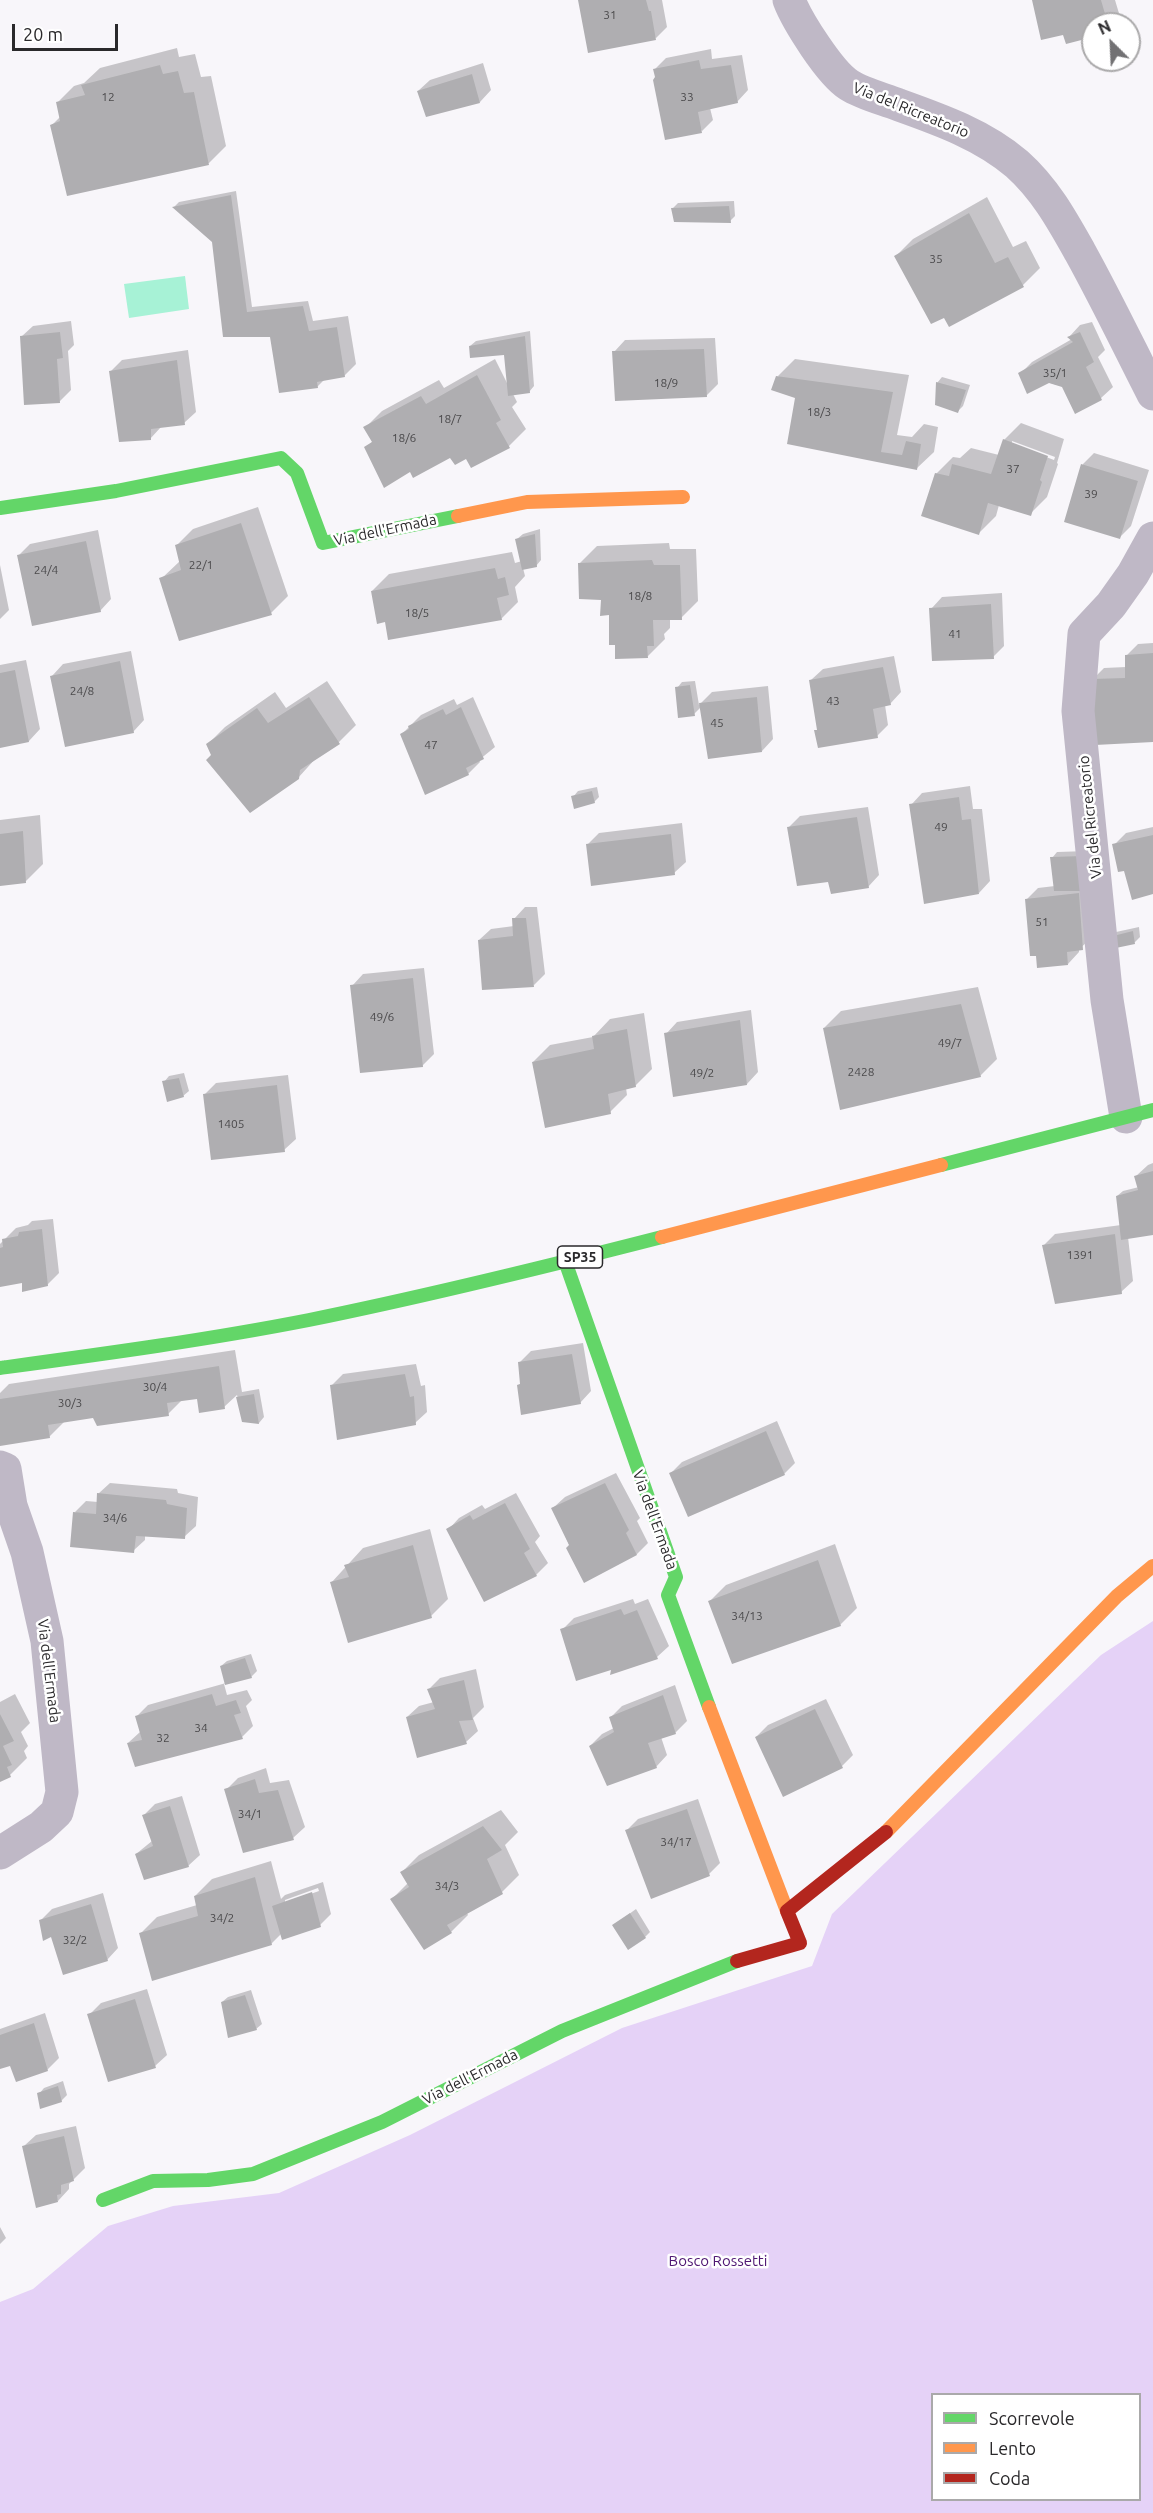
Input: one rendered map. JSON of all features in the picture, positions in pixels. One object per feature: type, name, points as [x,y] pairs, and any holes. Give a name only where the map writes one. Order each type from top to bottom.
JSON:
[{"type":"street","name":"Via del Ricreatorio","points":[[789,0],[794,13],[820,54],[848,85],[941,120],[982,140],[1016,164],[1040,187],[1058,212],[1095,279],[1153,394]]},
{"type":"street","name":"Via dell'Ermada","points":[[0,508],[116,491],[281,458],[297,473],[323,543],[527,502],[683,497]]},
{"type":"street","name":"Via del Ricreatorio","points":[[1140,1114],[1107,1000],[1078,711],[1084,634],[1111,605],[1133,574],[1153,538]]},
{"type":"street","name":"SP35","points":[[0,1368],[131,1350],[309,1320],[517,1274],[1140,1114]]},
{"type":"street","name":"Via dell'Ermada","points":[[103,2200],[153,2181],[208,2180],[253,2174],[382,2122],[562,2031],[722,1965],[800,1943],[722,1744],[668,1595],[676,1577],[565,1261]]},
{"type":"street","name":"Via dell'Ermada","points":[[0,1467],[5,1468],[11,1506],[27,1552],[47,1641],[62,1792],[57,1812],[41,1827],[0,1853]]},
{"type":"street","points":[[788,1911],[884,1834],[1117,1596],[1153,1566]]},
{"type":"green space","name":"Bosco Rossetti","points":[[1153,1621],[1153,2513],[0,2513],[0,2302],[33,2289],[108,2226],[173,2206],[279,2193],[410,2135],[622,2028],[812,1966],[832,1914],[1101,1655]]},
{"type":"shaded area","points":[[185,276],[189,309],[129,318],[124,284]]},
{"type":"building","points":[[578,0],[646,0],[649,11],[651,11],[656,40],[588,53]]},
{"type":"building","points":[[1032,0],[1101,0],[1104,12],[1081,12],[1081,40],[1066,44],[1063,35],[1041,40]]},
{"type":"building","points":[[699,60],[701,69],[731,65],[738,103],[698,112],[702,133],[665,140],[653,80],[655,77],[653,69]]},
{"type":"building","points":[[160,65],[163,74],[178,71],[184,93],[194,92],[209,165],[67,196],[50,125],[60,121],[56,102],[85,95],[81,85]]},
{"type":"building","points":[[472,74],[480,103],[426,117],[417,91]]},
{"type":"building","points":[[231,195],[247,312],[303,306],[309,331],[337,327],[345,377],[317,382],[318,388],[279,393],[270,337],[223,337],[212,242],[172,207]]},
{"type":"building","points":[[729,206],[731,223],[674,222],[671,208]]},
{"type":"building","points":[[969,213],[995,263],[1008,257],[1024,287],[949,327],[944,318],[931,324],[894,256]]},
{"type":"building","points":[[60,332],[63,358],[57,359],[60,403],[24,405],[20,336]]},
{"type":"building","points":[[1080,332],[1094,362],[1086,367],[1102,400],[1075,414],[1062,387],[1049,383],[1027,394],[1018,373],[1073,342],[1067,337]]},
{"type":"building","points":[[525,336],[530,393],[508,396],[504,355],[470,358],[469,346]]},
{"type":"building","points":[[704,349],[707,397],[615,401],[612,351]]},
{"type":"building","points":[[177,360],[185,425],[151,429],[151,440],[119,442],[109,371]]},
{"type":"building","points":[[477,375],[501,420],[496,423],[510,448],[471,468],[466,459],[455,465],[450,458],[413,478],[410,472],[384,488],[364,447],[372,442],[363,427],[421,396],[426,404]]},
{"type":"building","points":[[776,376],[893,392],[881,452],[902,455],[906,441],[921,444],[917,470],[787,444],[795,398],[771,390]]},
{"type":"building","points":[[936,382],[966,390],[958,413],[935,405]]},
{"type":"building","points":[[1003,439],[1048,456],[1031,516],[988,503],[979,535],[921,516],[935,473],[949,476],[952,464],[991,474]]},
{"type":"building","points":[[1081,464],[1138,481],[1120,539],[1064,522]]},
{"type":"building","points":[[241,523],[272,615],[179,641],[159,578],[181,570],[175,545]]},
{"type":"building","points":[[535,534],[537,567],[522,570],[515,539]]},
{"type":"building","points":[[86,541],[101,612],[32,626],[17,555]]},
{"type":"building","points":[[652,560],[654,565],[680,565],[682,620],[653,620],[654,646],[647,646],[648,658],[615,659],[615,645],[609,645],[609,615],[600,616],[601,600],[579,599],[578,563]]},
{"type":"building","points":[[495,568],[498,579],[505,577],[509,595],[497,598],[502,620],[388,640],[385,622],[377,624],[371,591]]},
{"type":"building","points":[[991,604],[994,659],[932,661],[929,608]]},
{"type":"building","points":[[1153,653],[1153,742],[1095,745],[1091,679],[1125,678],[1125,655]]},
{"type":"building","points":[[120,661],[134,733],[65,747],[50,676]]},
{"type":"building","points":[[883,667],[891,705],[873,709],[878,738],[818,748],[809,680]]},
{"type":"building","points":[[15,670],[29,742],[0,748],[0,673]]},
{"type":"building","points":[[690,685],[695,716],[678,718],[675,687]]},
{"type":"building","points":[[309,697],[340,744],[300,770],[299,779],[250,813],[206,760],[211,755],[206,744],[257,708],[268,723]]},
{"type":"building","points":[[757,697],[762,752],[708,759],[699,703]]},
{"type":"building","points":[[461,707],[484,759],[466,768],[469,775],[425,795],[400,734],[409,729],[408,726],[443,709],[446,715]]},
{"type":"building","points":[[592,791],[595,803],[574,809],[571,796]]},
{"type":"building","points":[[959,797],[962,820],[971,819],[979,894],[924,904],[909,804]]},
{"type":"building","points":[[857,817],[869,888],[831,894],[828,882],[797,886],[787,827]]},
{"type":"building","points":[[23,831],[26,883],[0,886],[0,834]]},
{"type":"building","points":[[671,834],[675,875],[591,886],[586,844]]},
{"type":"building","points":[[1153,835],[1153,894],[1132,900],[1124,871],[1118,872],[1112,844]]},
{"type":"building","points":[[1083,856],[1086,891],[1054,891],[1050,857]]},
{"type":"building","points":[[1079,893],[1083,950],[1067,952],[1068,965],[1037,968],[1036,956],[1030,956],[1025,899]]},
{"type":"building","points":[[512,918],[526,918],[534,987],[482,990],[478,940],[513,936]]},
{"type":"building","points":[[1133,931],[1135,944],[1111,949],[1109,937]]},
{"type":"building","points":[[413,978],[423,1067],[360,1073],[350,985]]},
{"type":"building","points":[[961,1004],[981,1077],[840,1110],[823,1028]]},
{"type":"building","points":[[740,1020],[747,1085],[673,1097],[664,1033]]},
{"type":"building","points":[[627,1029],[636,1087],[608,1094],[611,1114],[545,1128],[532,1062],[594,1049],[592,1036]]},
{"type":"building","points":[[179,1078],[184,1097],[167,1102],[162,1081]]},
{"type":"building","points":[[277,1085],[285,1152],[211,1160],[203,1094]]},
{"type":"building","points":[[1153,1171],[1153,1235],[1121,1240],[1116,1196],[1138,1190],[1134,1176]]},
{"type":"building","points":[[42,1229],[48,1286],[22,1292],[22,1283],[0,1287],[2,1239],[18,1236],[19,1232]]},
{"type":"building","points":[[1115,1234],[1122,1294],[1055,1304],[1042,1245]]},
{"type":"building","points":[[572,1354],[581,1404],[521,1415],[517,1385],[520,1384],[518,1362]]},
{"type":"building","points":[[219,1366],[225,1409],[199,1413],[197,1399],[167,1403],[169,1416],[97,1426],[93,1418],[48,1425],[50,1438],[0,1446],[0,1399]]},
{"type":"building","points":[[405,1374],[410,1397],[414,1396],[416,1425],[337,1440],[330,1385]]},
{"type":"building","points":[[254,1394],[259,1424],[242,1422],[236,1397]]},
{"type":"building","points":[[766,1431],[785,1475],[688,1517],[669,1473]]},
{"type":"building","points":[[605,1483],[629,1530],[626,1533],[637,1555],[584,1583],[566,1548],[569,1545],[551,1508]]},
{"type":"building","points":[[97,1493],[166,1500],[167,1504],[187,1508],[185,1539],[136,1536],[134,1553],[70,1547],[73,1512],[96,1514]]},
{"type":"building","points":[[505,1503],[530,1549],[524,1553],[537,1576],[484,1602],[446,1529],[470,1515],[473,1520]]},
{"type":"building","points":[[413,1545],[432,1618],[348,1643],[330,1582],[349,1577],[344,1565]]},
{"type":"building","points":[[818,1560],[841,1626],[732,1664],[708,1601]]},
{"type":"building","points":[[621,1609],[624,1615],[637,1610],[658,1659],[610,1675],[611,1670],[576,1681],[560,1629]]},
{"type":"building","points":[[245,1658],[252,1678],[225,1685],[220,1666]]},
{"type":"building","points":[[464,1680],[473,1720],[459,1721],[467,1744],[417,1758],[406,1717],[435,1709],[427,1689]]},
{"type":"building","points":[[212,1694],[216,1706],[236,1700],[241,1713],[234,1715],[243,1739],[135,1767],[127,1743],[142,1740],[135,1716]]},
{"type":"building","points":[[663,1695],[676,1734],[648,1743],[657,1768],[607,1786],[589,1746],[614,1732],[609,1717]]},
{"type":"building","points":[[815,1709],[843,1768],[783,1797],[755,1737]]},
{"type":"building","points":[[0,1714],[14,1741],[3,1746],[12,1765],[7,1767],[11,1777],[0,1782]]},
{"type":"building","points":[[255,1779],[259,1793],[278,1790],[294,1840],[243,1853],[224,1789]]},
{"type":"building","points":[[170,1806],[189,1867],[144,1880],[135,1854],[153,1846],[142,1815]]},
{"type":"building","points":[[687,1809],[710,1876],[651,1899],[625,1830]]},
{"type":"building","points":[[483,1826],[502,1850],[487,1859],[503,1894],[447,1925],[452,1933],[424,1950],[390,1899],[409,1887],[400,1872]]},
{"type":"building","points":[[255,1877],[272,1945],[152,1981],[139,1933],[198,1916],[194,1896]]},
{"type":"building","points":[[312,1892],[321,1927],[282,1940],[272,1906]]},
{"type":"building","points":[[91,1904],[108,1961],[63,1975],[51,1937],[43,1941],[39,1920]]},
{"type":"building","points":[[630,1913],[646,1938],[628,1950],[612,1925]]},
{"type":"building","points":[[245,1995],[257,2030],[228,2038],[221,2002]]},
{"type":"building","points":[[135,1999],[156,2068],[108,2082],[87,2014]]},
{"type":"building","points":[[34,2023],[48,2071],[16,2082],[10,2066],[0,2069],[0,2035]]},
{"type":"building","points":[[58,2086],[62,2102],[40,2109],[37,2093]]},
{"type":"building","points":[[64,2136],[74,2181],[61,2185],[61,2194],[57,2195],[58,2202],[36,2208],[22,2146]]},
{"type":"traffic: fast","points":[[0,508],[116,491],[281,458],[297,473],[323,543],[458,516]]},
{"type":"traffic: fast","points":[[941,1165],[1153,1110]]},
{"type":"traffic: fast","points":[[0,1368],[194,1340],[309,1320],[486,1281],[662,1237]]},
{"type":"traffic: fast","points":[[565,1261],[676,1577],[668,1595],[709,1707]]},
{"type":"traffic: fast","points":[[103,2200],[153,2181],[208,2180],[253,2174],[382,2122],[562,2031],[737,1961]]},
{"type":"traffic: slow","points":[[458,516],[527,502],[683,497]]},
{"type":"traffic: slow","points":[[662,1237],[941,1165]]},
{"type":"traffic: slow","points":[[886,1832],[1117,1596],[1153,1566]]},
{"type":"traffic: slow","points":[[709,1707],[787,1911]]},
{"type":"traffic: jam","points":[[737,1961],[800,1943],[787,1911],[886,1832]]}]
